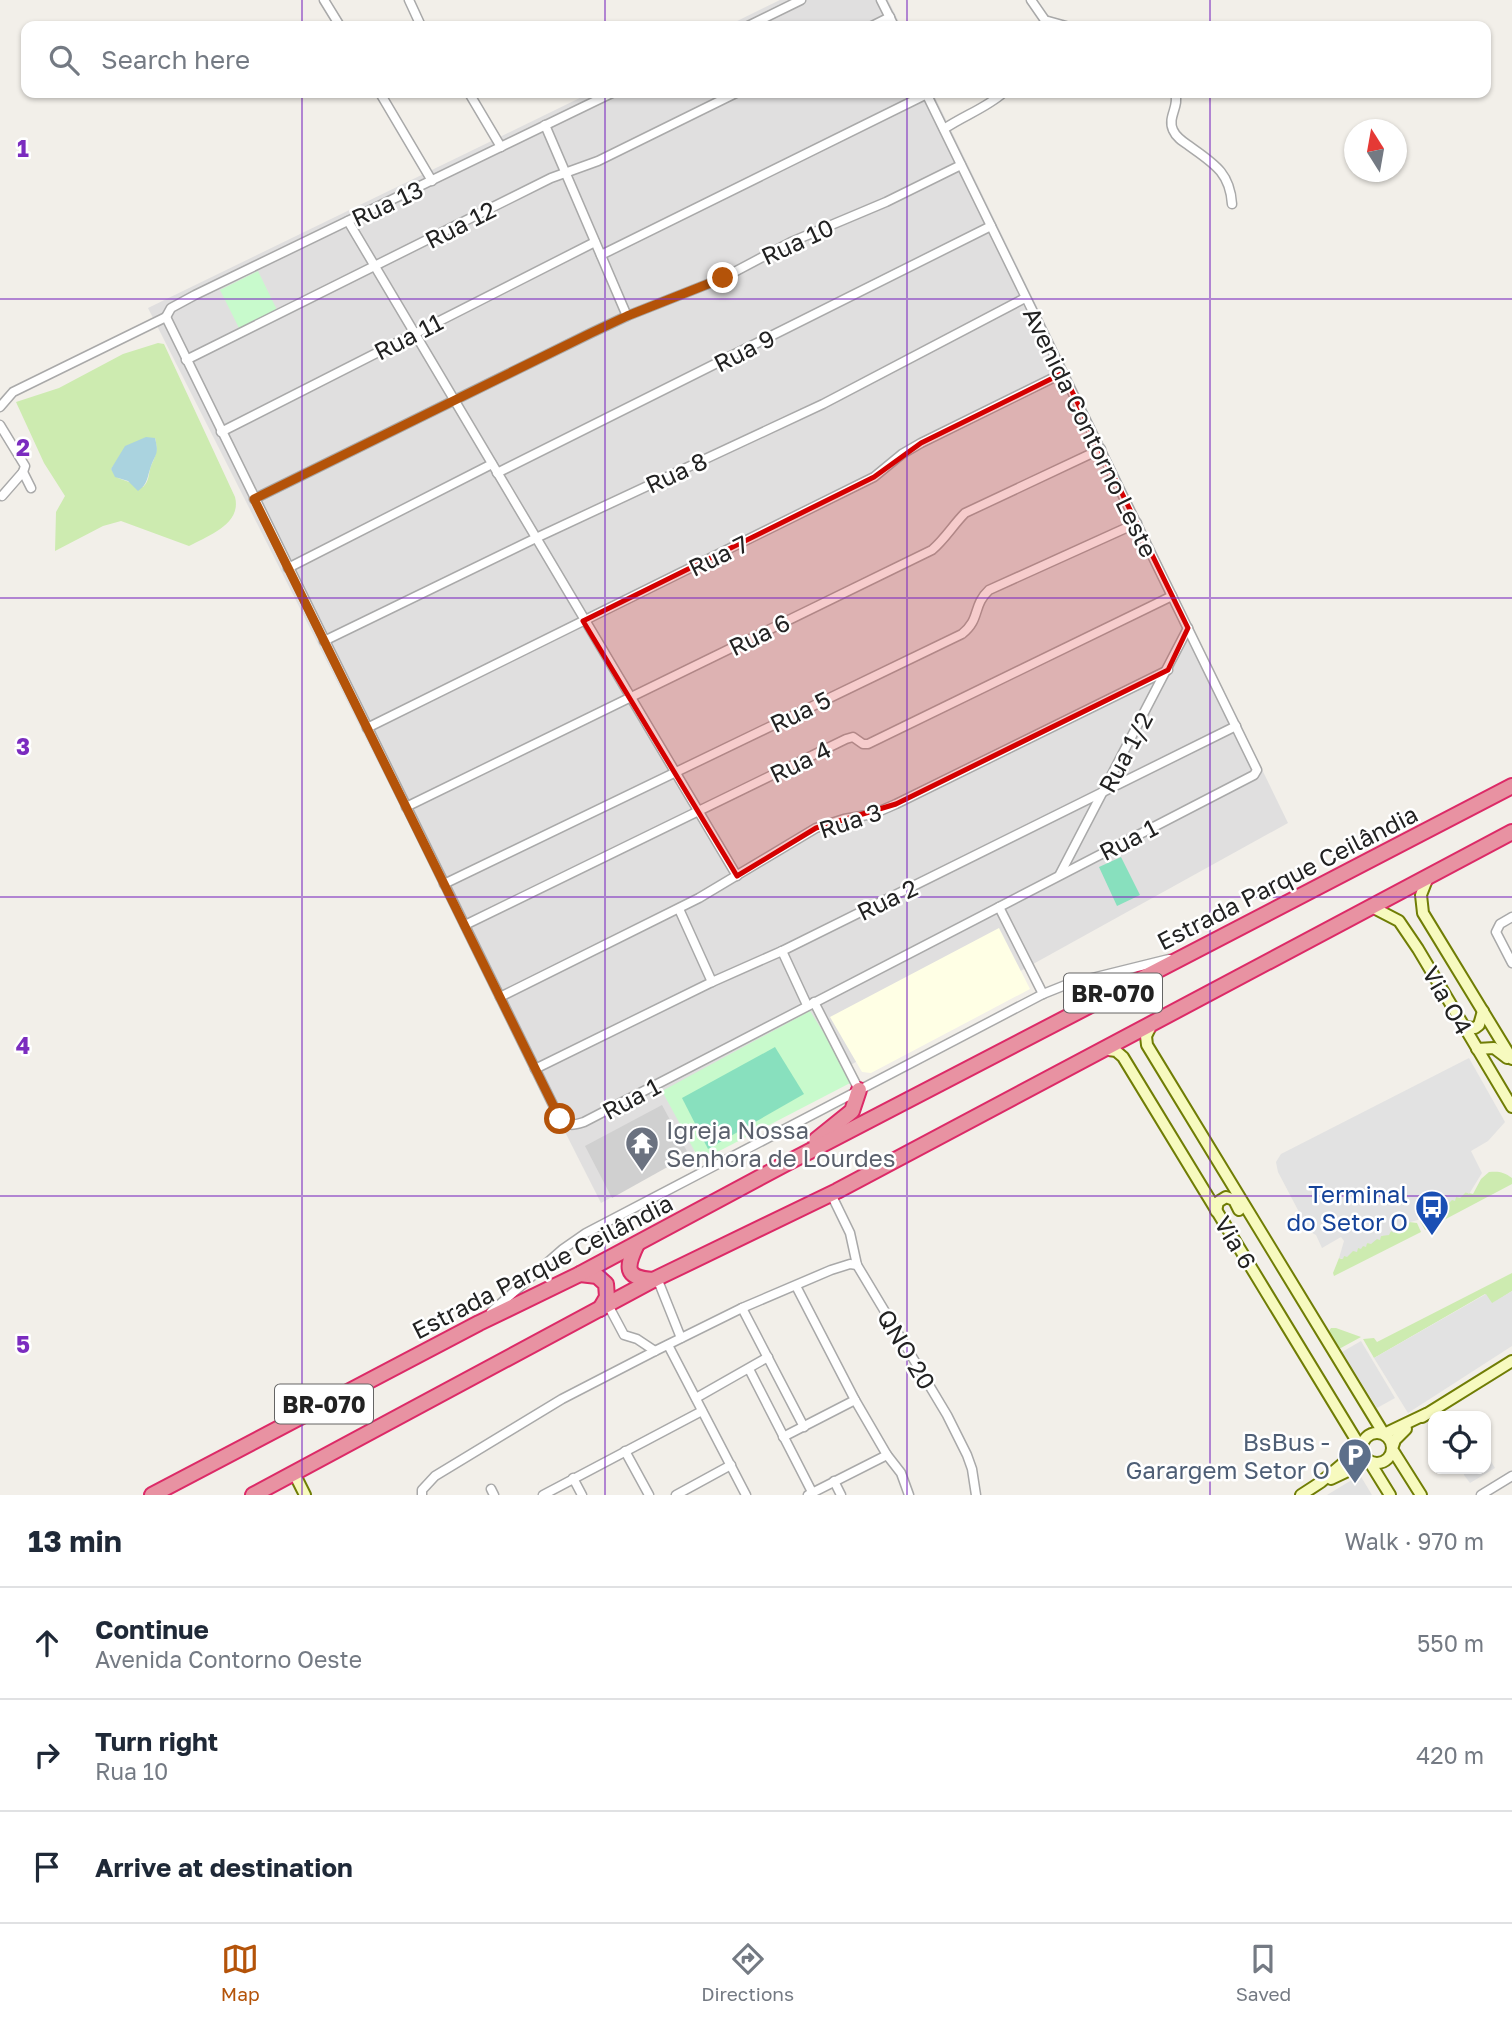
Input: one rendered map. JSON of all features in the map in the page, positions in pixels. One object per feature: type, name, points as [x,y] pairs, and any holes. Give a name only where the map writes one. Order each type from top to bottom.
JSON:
[{"type":"highway","name":"Estrada Parque Ceilândia","points":[[152,1495],[1512,786]]},
{"type":"highway","name":"BR-070","points":[[254,1495],[655,1279],[831,1194],[1512,832]]},
{"type":"highway","points":[[785,1164],[852,1111],[859,1090]]},
{"type":"highway","points":[[637,1244],[629,1270],[639,1279],[655,1279]]},
{"type":"highway","points":[[580,1274],[597,1276],[607,1284],[607,1297],[603,1308]]},
{"type":"main road","name":"Via O4","points":[[1428,877],[1421,895],[1423,913],[1512,1061]]},
{"type":"main road","name":"Via O4","points":[[1372,907],[1399,921],[1512,1107]]},
{"type":"main road","points":[[1463,1027],[1469,1029],[1479,1025],[1483,1011]]},
{"type":"main road","name":"Via 6","points":[[1153,1023],[1146,1036],[1147,1045],[1384,1434]]},
{"type":"main road","points":[[1477,1049],[1494,1048],[1512,1061]]},
{"type":"main road","name":"Via 6","points":[[1102,1049],[1116,1051],[1123,1057],[1361,1448]]},
{"type":"main road","points":[[1216,1211],[1220,1200],[1234,1200],[1266,1253],[1286,1274]]},
{"type":"main road","points":[[1321,1482],[1369,1461],[1384,1462],[1389,1458],[1401,1432],[1512,1361]]},
{"type":"main road","points":[[1301,1495],[1361,1448],[1369,1435],[1384,1434],[1426,1414]]},
{"type":"main road","points":[[1384,1434],[1389,1438],[1392,1449],[1421,1495]]},
{"type":"main road","points":[[1361,1448],[1390,1495]]},
{"type":"main road","points":[[294,1473],[304,1495]]},
{"type":"street","points":[[324,0],[337,21]]},
{"type":"street","points":[[409,0],[419,21]]},
{"type":"street","points":[[758,21],[801,0]]},
{"type":"street","points":[[881,0],[892,21]]},
{"type":"street","points":[[1031,0],[1046,21]]},
{"type":"street","points":[[882,21],[890,17]]},
{"type":"street","points":[[383,98],[432,181]]},
{"type":"street","points":[[472,98],[501,147]]},
{"type":"street","name":"Rua 13","points":[[13,392],[166,317],[171,308],[602,98]]},
{"type":"street","name":"Rua 12","points":[[186,360],[567,172],[598,161],[726,98]]},
{"type":"street","points":[[601,255],[919,98]]},
{"type":"street","name":"Avenida Contorno Leste","points":[[929,98],[1257,770]]},
{"type":"street","points":[[944,129],[998,98]]},
{"type":"street","points":[[1177,98],[1171,121],[1172,130],[1178,138],[1219,167],[1231,188],[1232,204]]},
{"type":"street","points":[[545,125],[627,316]]},
{"type":"street","name":"Rua 10","points":[[254,499],[627,316],[723,278],[791,242],[886,202],[961,165]]},
{"type":"street","points":[[348,221],[583,621],[737,876]]},
{"type":"street","name":"Rua 9","points":[[497,473],[991,226]]},
{"type":"street","name":"Rua 11","points":[[221,432],[595,242]]},
{"type":"street","name":"Rua 8","points":[[324,641],[823,404],[1025,298]]},
{"type":"street","points":[[166,317],[535,1069]]},
{"type":"street","name":"Rua 7","points":[[367,728],[874,477],[902,454],[921,443],[1063,373]]},
{"type":"street","points":[[1,391],[13,392]]},
{"type":"street","points":[[0,407],[13,392]]},
{"type":"street","points":[[0,425],[25,466],[2,496]]},
{"type":"street","name":"Rua 6","points":[[407,807],[932,550],[944,540],[953,525],[965,513],[1101,449]]},
{"type":"street","points":[[288,568],[492,464]]},
{"type":"street","points":[[23,471],[32,488]]},
{"type":"street","name":"Rua 5","points":[[444,884],[962,634],[972,626],[981,598],[989,590],[1138,523]]},
{"type":"street","name":"Rua 4","points":[[465,925],[846,739],[853,737],[863,744],[868,744],[1172,596]]},
{"type":"street","name":"Rua 1/2","points":[[1060,874],[1188,628]]},
{"type":"street","name":"Rua 3","points":[[500,997],[678,909],[816,828],[873,814],[896,804],[1168,670]]},
{"type":"street","name":"Rua 2","points":[[535,1069],[712,982],[782,951],[1237,726]]},
{"type":"street","name":"Rua 1","points":[[535,1069],[560,1119],[565,1124],[572,1125],[584,1122],[1254,775],[1257,770]]},
{"type":"street","points":[[999,907],[1043,994]]},
{"type":"street","points":[[678,909],[712,982]]},
{"type":"street","points":[[1512,917],[1496,929],[1497,938],[1512,963]]},
{"type":"street","points":[[782,951],[859,1090]]},
{"type":"street","points":[[479,1323],[563,1249],[586,1233],[1043,994],[1068,984],[1186,955]]},
{"type":"street","name":"QNO 20","points":[[831,1194],[850,1233],[857,1265],[947,1415],[972,1469],[976,1495]]},
{"type":"street","points":[[422,1495],[422,1490],[435,1476],[562,1399],[742,1308],[831,1270],[850,1264],[857,1265]]},
{"type":"street","points":[[655,1279],[681,1339]]},
{"type":"street","points":[[796,1286],[855,1401],[887,1455],[901,1473],[909,1495]]},
{"type":"street","points":[[603,1308],[624,1335],[636,1339],[655,1352]]},
{"type":"street","points":[[742,1308],[804,1427]]},
{"type":"street","points":[[668,1345],[746,1495]]},
{"type":"street","points":[[696,1398],[768,1357]]},
{"type":"street","points":[[748,1369],[810,1494],[887,1455]]},
{"type":"street","points":[[783,1437],[855,1401]]},
{"type":"street","points":[[543,1495],[702,1411]]},
{"type":"street","points":[[625,1451],[649,1495]]},
{"type":"street","points":[[676,1495],[732,1465]]},
{"type":"street","points":[[1481,1495],[1512,1476]]},
{"type":"street","points":[[573,1478],[582,1495]]},
{"type":"street","points":[[834,1481],[841,1495]]},
{"type":"highlighted area","points":[[1063,373],[1188,628],[1168,670],[896,804],[816,828],[737,876],[583,621],[874,477],[921,443]]},
{"type":"shaded area","points":[[780,0],[888,0],[898,21],[737,21]]},
{"type":"shaded area","points":[[580,98],[935,98],[1288,823],[601,1203],[148,308]]},
{"type":"shaded area","points":[[999,928],[1030,989],[871,1073],[862,1072],[830,1017]]},
{"type":"shaded area","points":[[1469,1058],[1505,1122],[1488,1141],[1471,1151],[1482,1173],[1469,1194],[1466,1192],[1460,1198],[1456,1197],[1455,1201],[1452,1200],[1446,1206],[1438,1207],[1437,1211],[1419,1217],[1404,1228],[1396,1229],[1394,1233],[1391,1231],[1389,1235],[1381,1236],[1380,1240],[1367,1243],[1366,1247],[1358,1248],[1357,1252],[1353,1251],[1343,1259],[1339,1258],[1344,1241],[1341,1237],[1322,1248],[1316,1235],[1309,1231],[1278,1172],[1276,1162],[1281,1154]]},
{"type":"shaded area","points":[[662,1105],[689,1155],[612,1198],[585,1146]]},
{"type":"shaded area","points":[[1512,1291],[1512,1346],[1408,1413],[1374,1358],[1486,1294],[1492,1303]]},
{"type":"shaded area","points":[[1361,1341],[1395,1398],[1377,1408],[1342,1352]]},
{"type":"shaded area","points":[[1464,1474],[1485,1474],[1470,1483]]},
{"type":"shaded area","name":"BsBus - Garargem Setor O","points":[[1360,1475],[1372,1495],[1327,1495]]},
{"type":"green space","points":[[258,271],[278,312],[240,330],[220,290]]},
{"type":"green space","points":[[158,343],[164,344],[235,497],[233,515],[222,528],[189,546],[121,521],[103,526],[55,551],[56,512],[65,496],[44,463],[16,402],[59,388],[123,354]],"holes":[[[155,438],[155,455],[143,487],[118,478],[111,469],[114,465]]]},
{"type":"green space","points":[[1121,857],[1140,895],[1117,906],[1099,867]]},
{"type":"green space","points":[[810,1011],[854,1081],[700,1161],[662,1091]]},
{"type":"green space","points":[[775,1047],[804,1094],[708,1149],[682,1098]]},
{"type":"green space","points":[[1489,1172],[1506,1174],[1512,1178],[1512,1184],[1425,1230],[1420,1221],[1424,1214],[1465,1192],[1473,1194],[1481,1179]]},
{"type":"green space","points":[[1409,1222],[1417,1223],[1421,1232],[1334,1276],[1339,1258],[1342,1259],[1344,1255]]},
{"type":"green space","points":[[1512,1273],[1512,1291],[1492,1304],[1485,1294],[1374,1358],[1363,1339],[1374,1338],[1377,1342]]},
{"type":"green space","points":[[1331,1328],[1361,1337],[1339,1349],[1329,1331]]},
{"type":"water","points":[[146,437],[155,438],[157,450],[145,483],[138,491],[128,481],[115,477],[111,469],[125,446]]},
{"type":"place","name":"Igreja Nossa Senhora de Lourdes","points":[[642,1173]]},
{"type":"place","name":"Terminal do Setor O","points":[[1432,1237]]},
{"type":"place","name":"BsBus - Garargem Setor O","points":[[1355,1485]]},
{"type":"route","points":[[560,1119],[254,499],[627,316],[723,278]]}]
